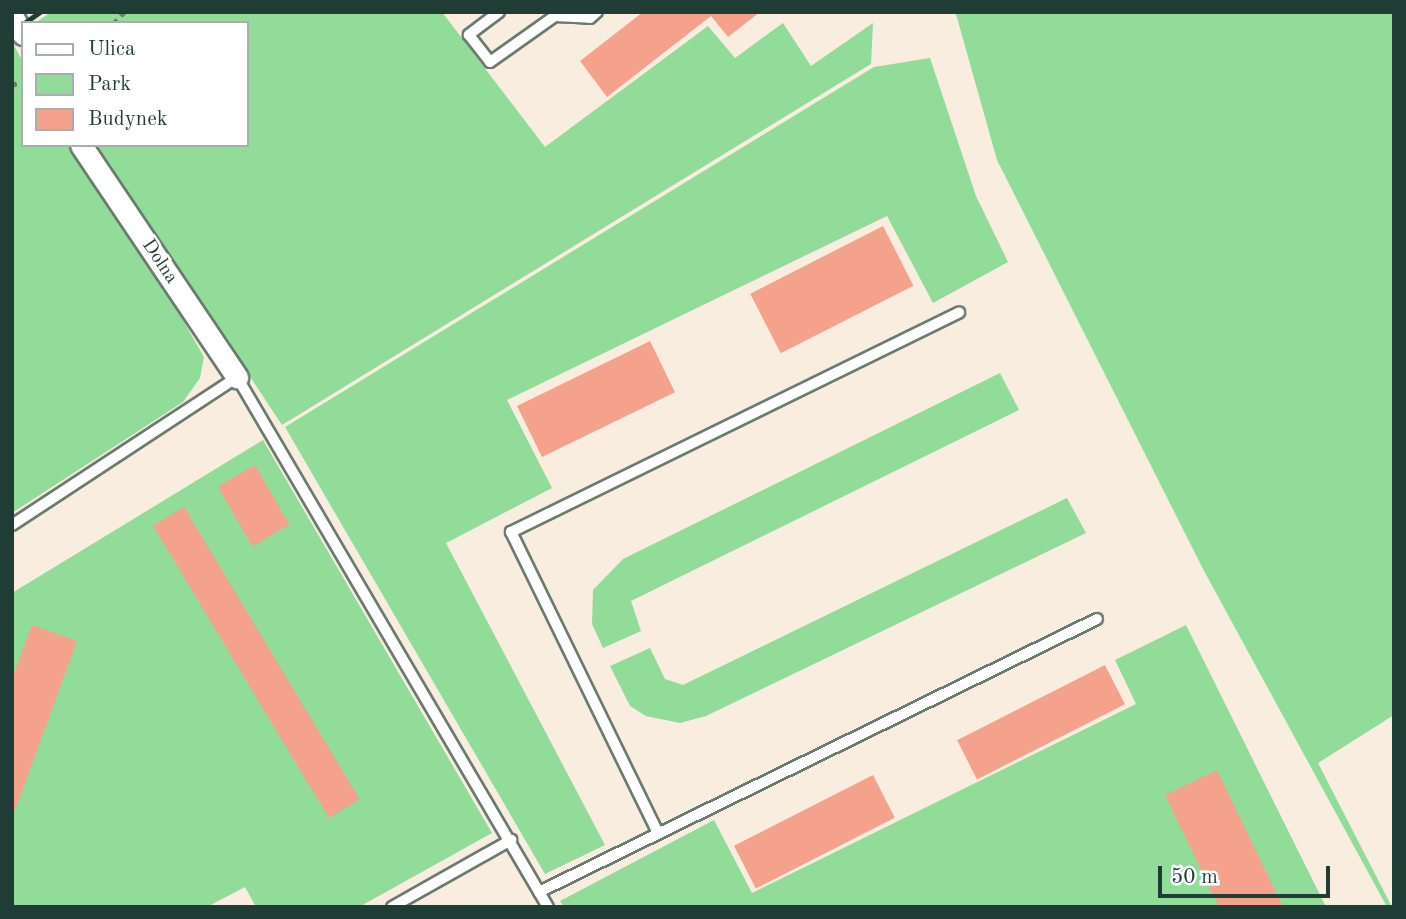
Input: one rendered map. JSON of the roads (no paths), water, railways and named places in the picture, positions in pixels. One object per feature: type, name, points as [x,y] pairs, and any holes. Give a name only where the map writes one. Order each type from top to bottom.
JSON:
[{"type":"street","name":"Dolna","points":[[82,147],[237,377]]},
{"type":"lane","points":[[499,12],[469,35],[490,62],[555,16],[590,18],[597,12]]},
{"type":"lane","points":[[657,831],[511,532],[959,313]]},
{"type":"lane","points":[[12,525],[237,377],[548,907]]},
{"type":"lane","points":[[539,892],[657,831],[1097,619]]},
{"type":"lane","points":[[392,907],[511,840]]},
{"type":"railway","points":[[27,21],[40,12]]}]
